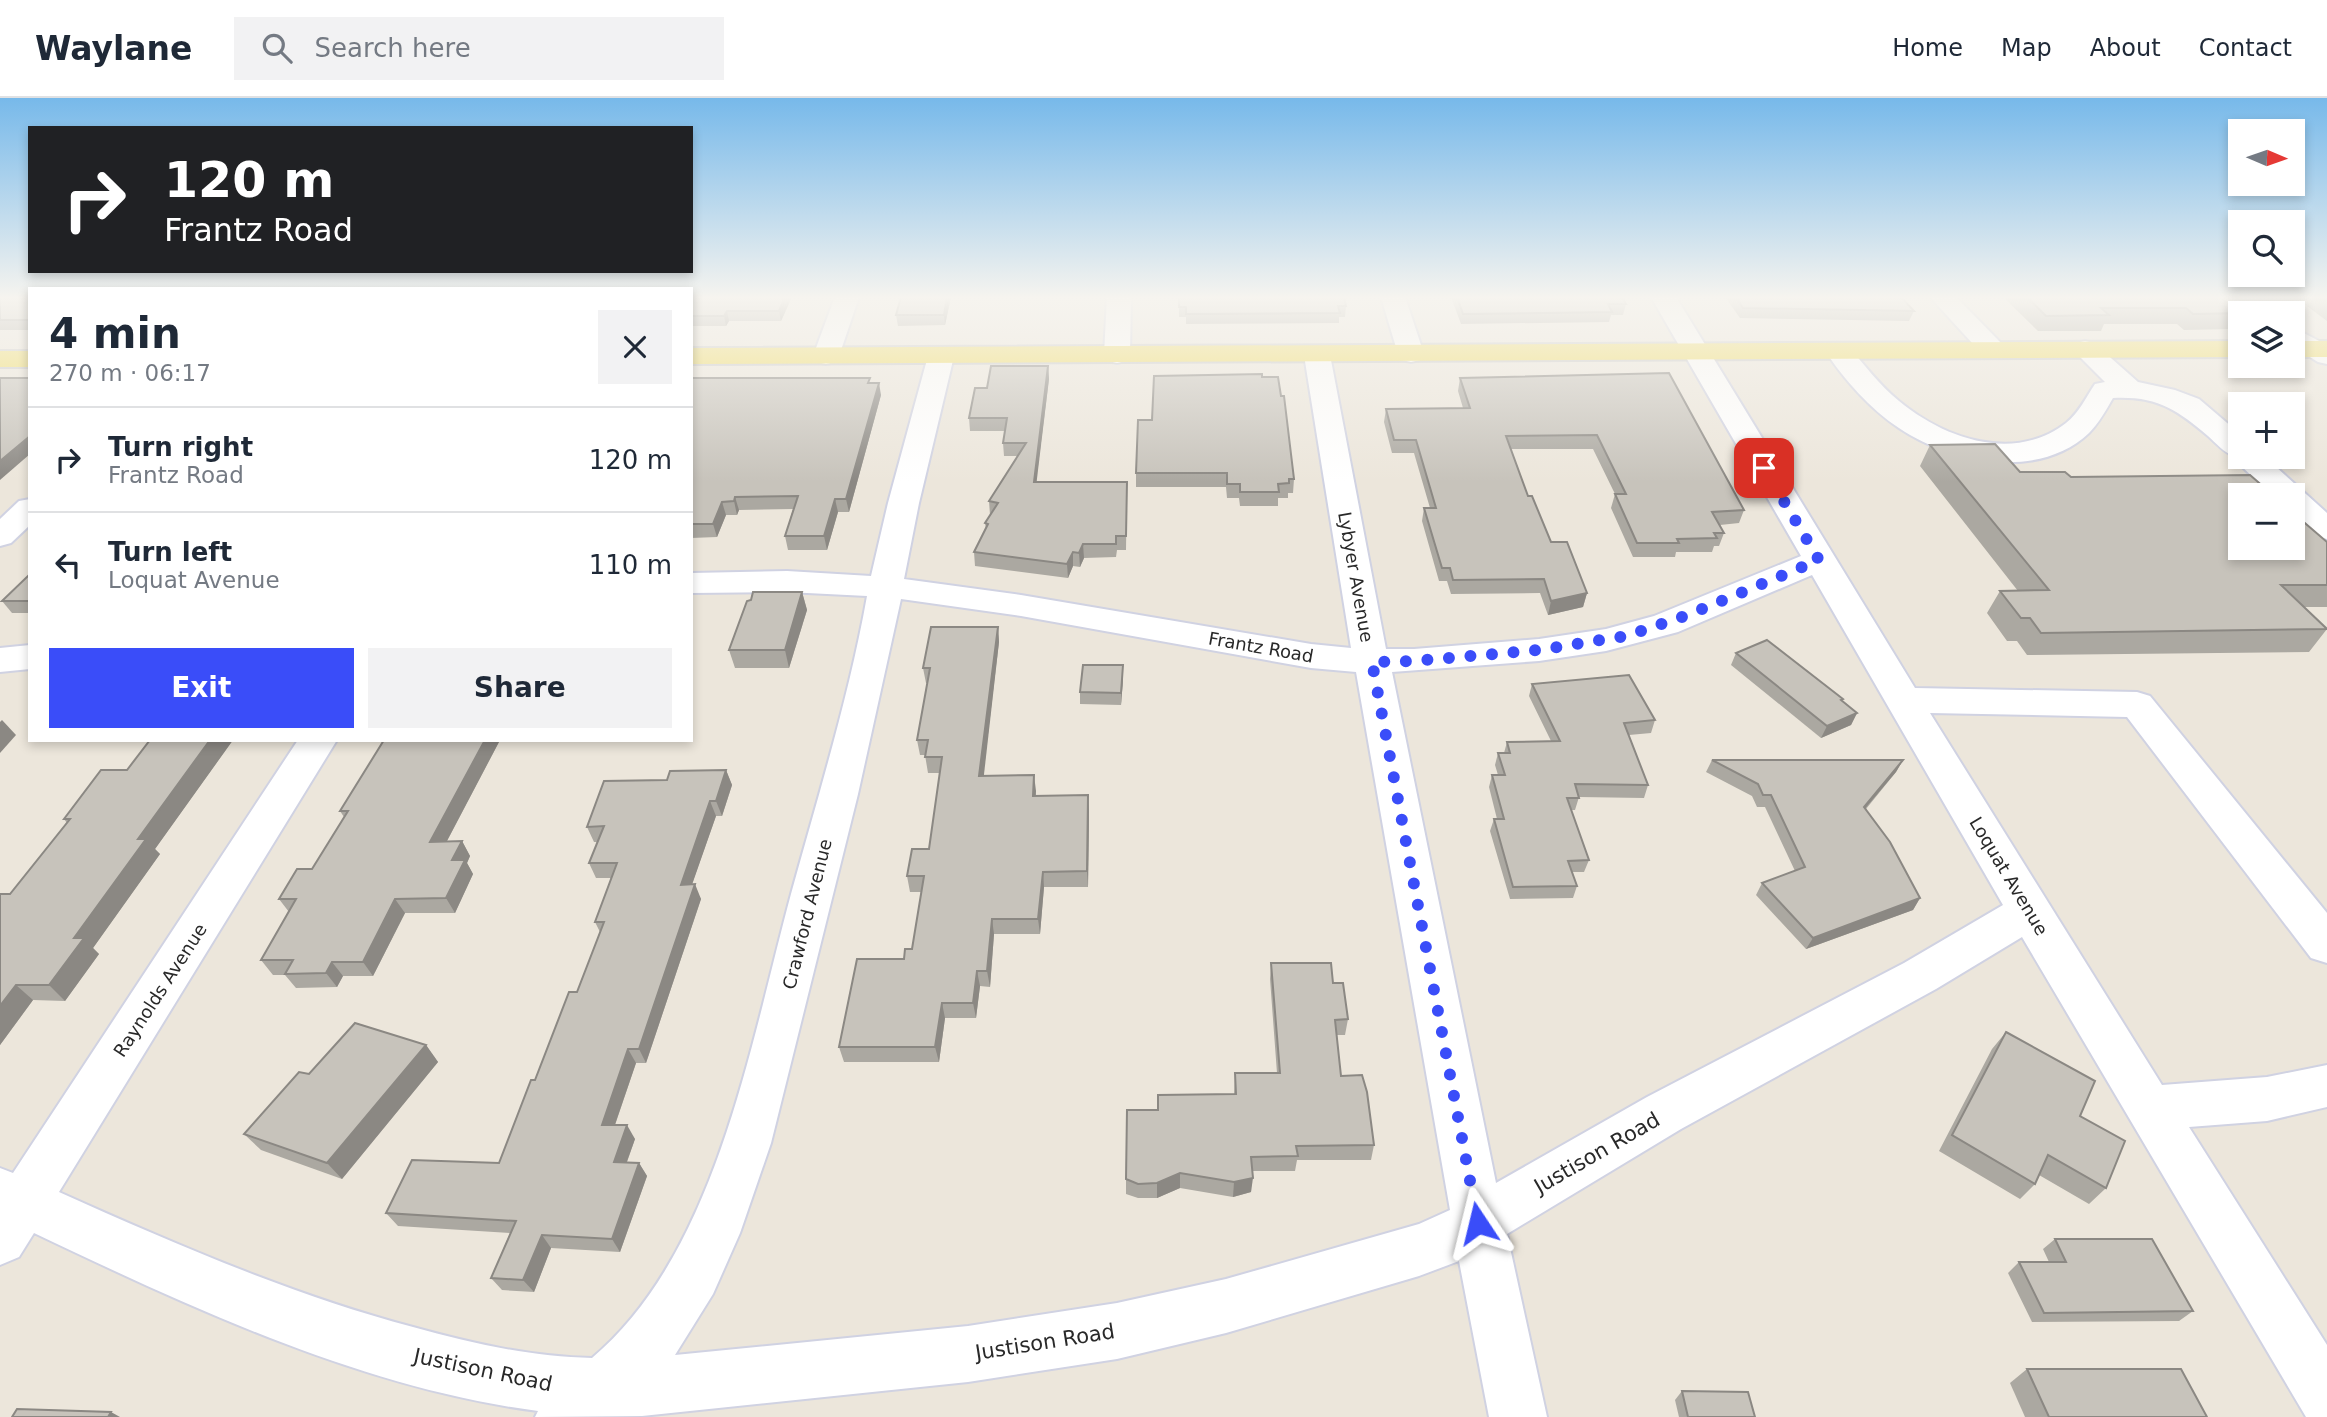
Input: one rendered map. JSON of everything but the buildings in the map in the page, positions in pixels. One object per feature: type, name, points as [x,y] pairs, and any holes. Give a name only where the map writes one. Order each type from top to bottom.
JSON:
[{"type":"main road","points":[[0,359],[28,359]]},
{"type":"street","name":"Crawford Avenue","points":[[581,1403],[651,1341],[672,1313],[695,1270],[734,1176],[782,1013],[834,811],[940,359]]},
{"type":"street","name":"Lybyer Avenue","points":[[1318,359],[1478,1223],[1518,1417]]},
{"type":"street","name":"Loquat Avenue","points":[[1700,359],[2029,911],[2327,1397]]},
{"type":"street","points":[[1844,359],[1874,393],[1908,421],[1956,445],[1983,451],[2024,453],[2049,447],[2078,427],[2105,390],[2129,389],[2165,396],[2189,405],[2228,439]]},
{"type":"street","points":[[2096,359],[2129,389]]},
{"type":"street","points":[[2261,469],[2276,483]]},
{"type":"street","points":[[2305,509],[2327,528]]},
{"type":"street","points":[[0,536],[28,510]]},
{"type":"street","name":"Frantz Road","points":[[693,583],[791,582],[886,588],[991,601],[1311,656],[1372,662],[1539,650],[1626,636],[1688,615],[1819,560]]},
{"type":"street","points":[[0,660],[28,657]]},
{"type":"street","points":[[1904,700],[2137,705],[2327,945]]},
{"type":"street","name":"Raynolds Avenue","points":[[8,1211],[317,742]]},
{"type":"street","name":"Justison Road","points":[[8,1211],[299,1321],[446,1364],[565,1387],[581,1403],[912,1361],[1117,1331],[1226,1306],[1402,1256],[1449,1239],[1664,1113],[1909,982],[2029,911]]},
{"type":"street","points":[[2151,1108],[2267,1099],[2327,1086]]},
{"type":"route","points":[[1478,1223],[1372,662],[1539,650],[1626,636],[1666,624],[1819,560],[1764,468]]}]
